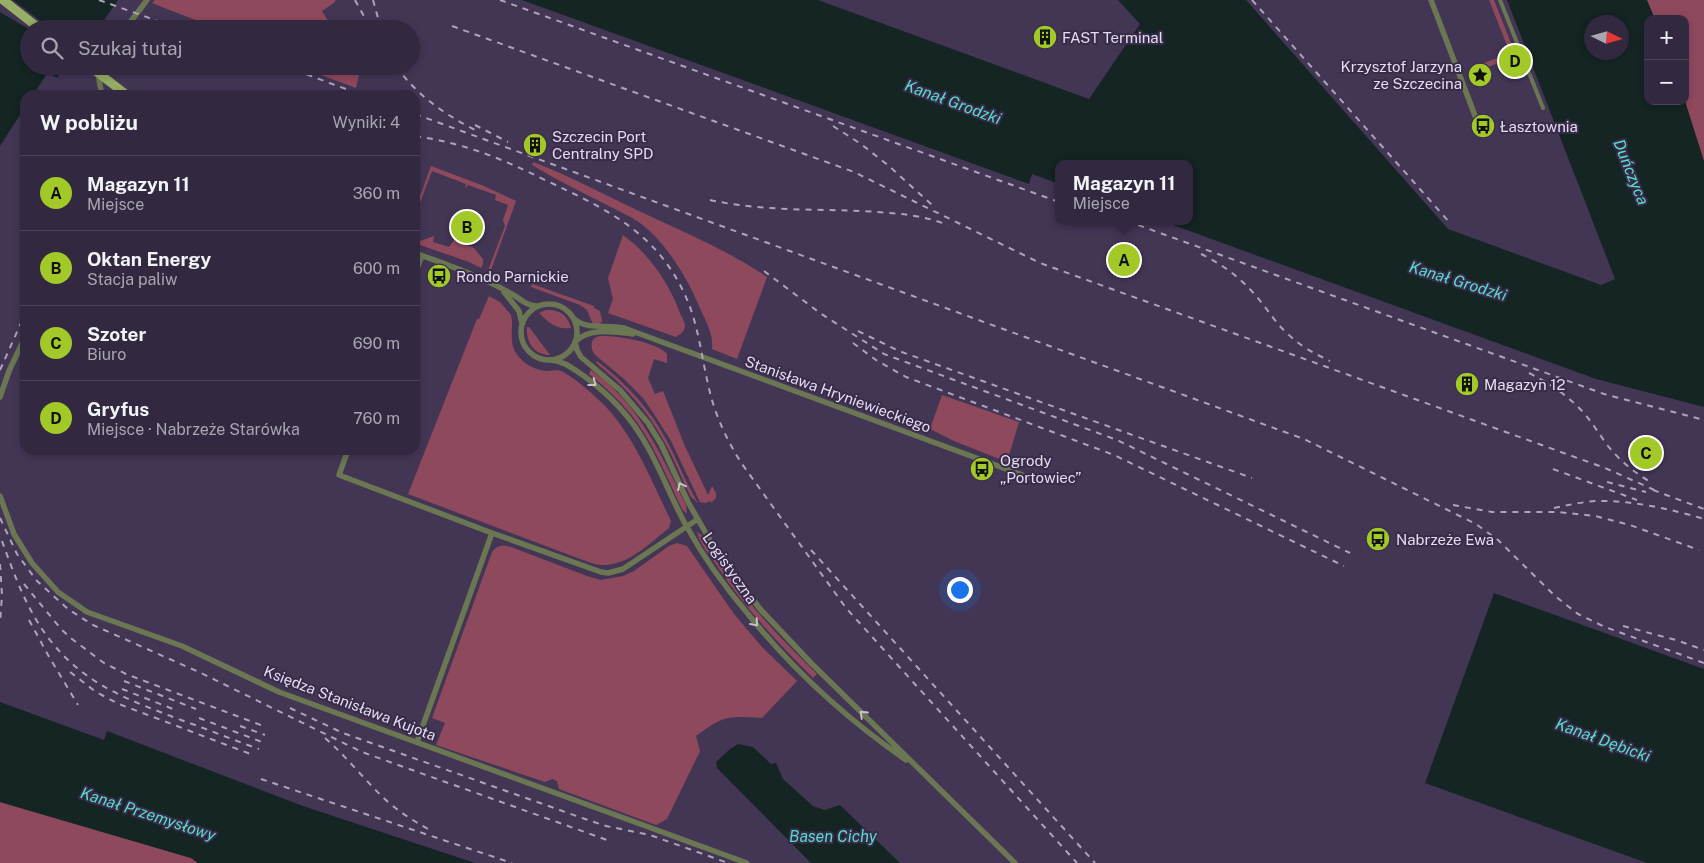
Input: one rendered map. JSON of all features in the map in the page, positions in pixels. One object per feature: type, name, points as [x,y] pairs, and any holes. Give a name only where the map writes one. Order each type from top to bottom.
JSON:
[{"type":"main road","points":[[3,0],[28,20]]},
{"type":"main road","points":[[0,6],[24,17]]},
{"type":"main road","points":[[101,75],[120,90]]},
{"type":"street","points":[[132,20],[147,0]]},
{"type":"street","points":[[1431,0],[1482,134]]},
{"type":"street","points":[[1500,0],[1543,108]]},
{"type":"street","points":[[99,75],[101,90]]},
{"type":"street","points":[[420,261],[422,256],[474,275],[497,286],[516,296],[527,305],[540,306],[550,304],[566,310],[573,318],[577,328],[572,349],[566,355],[551,360],[540,359],[529,351],[522,339],[522,317],[519,309],[497,286]]},
{"type":"street","points":[[522,326],[528,314],[540,306]]},
{"type":"street","name":"Stanisława Hryniewieckiego","points":[[573,318],[585,326],[620,327],[1028,477]]},
{"type":"street","name":"Stanisława Hryniewieckiego","points":[[575,342],[581,336],[595,332],[640,335]]},
{"type":"street","name":"Logistyczna","points":[[575,342],[582,358],[625,394],[648,423],[661,444],[698,519],[728,568],[769,620],[1015,863]]},
{"type":"street","points":[[0,397],[9,371],[20,348]]},
{"type":"street","name":"Logistyczna","points":[[551,360],[568,365],[597,386],[623,412],[648,447],[686,526],[709,563],[734,597],[780,650],[852,719],[920,770]]},
{"type":"street","points":[[346,455],[339,475],[595,571],[608,573],[623,569],[698,519]]},
{"type":"street","name":"Księdza Stanisława Kujota","points":[[0,496],[11,527],[29,559],[54,589],[78,607],[100,618],[182,646],[273,689],[747,863]]},
{"type":"street","points":[[417,742],[492,533]]},
{"type":"shaded area","points":[[155,0],[335,0],[335,2],[322,11],[328,20],[195,20],[152,3]]},
{"type":"shaded area","points":[[1489,0],[1494,0],[1516,56],[1476,72],[1474,67],[1510,53]]},
{"type":"shaded area","points":[[1637,0],[1704,0],[1704,174],[1678,105],[1689,105],[1689,15],[1646,15]]},
{"type":"shaded area","points":[[321,75],[359,75],[356,88]]},
{"type":"shaded area","points":[[533,162],[574,179],[705,242],[767,277],[737,359],[712,349],[709,327],[688,283],[674,259],[647,229],[630,217],[541,171],[532,165]]},
{"type":"shaded area","points":[[431,166],[484,186],[516,201],[490,273],[488,270],[505,226],[503,220],[508,205],[495,200],[496,195],[468,185],[465,189],[466,184],[432,171],[420,203],[420,196]]},
{"type":"shaded area","points":[[623,235],[650,260],[670,291],[685,325],[682,332],[676,337],[608,313],[613,299],[608,278]]},
{"type":"shaded area","points":[[434,236],[433,242],[449,247],[454,240],[474,248],[483,259],[481,268],[420,245],[420,241]]},
{"type":"shaded area","points":[[532,284],[594,306],[594,308],[600,311],[602,321],[600,324],[593,324],[587,310],[580,305],[531,287]]},
{"type":"shaded area","points":[[489,296],[500,302],[511,315],[513,345],[519,358],[543,371],[557,370],[563,372],[586,388],[617,420],[643,462],[671,521],[669,528],[630,558],[612,564],[592,563],[408,494],[477,319],[479,319]]},
{"type":"shaded area","points":[[546,310],[559,312],[565,316],[571,328],[557,327],[550,323],[539,313]]},
{"type":"shaded area","points":[[527,327],[529,327],[550,355],[540,353],[532,347],[528,338]]},
{"type":"shaded area","points":[[600,336],[626,338],[646,343],[655,346],[667,354],[667,363],[654,359],[648,378],[655,394],[663,391],[684,444],[708,495],[712,486],[716,493],[716,498],[711,503],[710,501],[706,503],[700,502],[671,441],[643,398],[594,354],[592,348],[593,340]]},
{"type":"shaded area","points":[[597,361],[618,378],[653,418],[667,441],[698,503],[691,497],[668,448],[650,419],[625,389],[596,363]]},
{"type":"shaded area","points":[[591,370],[608,383],[636,414],[658,449],[686,505],[687,514],[682,509],[658,458],[637,422],[619,401],[589,374]]},
{"type":"shaded area","points":[[942,395],[1019,422],[1007,462],[954,441],[930,429]]},
{"type":"shaded area","points":[[697,532],[710,545],[729,575],[759,614],[817,674],[813,678],[774,638],[738,596],[700,541]]},
{"type":"shaded area","points":[[677,543],[687,546],[734,614],[762,647],[797,681],[762,718],[727,718],[713,724],[696,736],[700,751],[667,819],[656,825],[559,789],[557,781],[552,779],[545,782],[436,745],[445,723],[432,718],[492,552],[496,548],[500,546],[511,547],[601,580],[623,576],[634,571],[669,546]]},
{"type":"shaded area","points":[[0,802],[191,858],[198,863],[0,863]]},
{"type":"water","points":[[0,0],[118,0],[104,20],[20,20],[20,75],[46,75],[36,90],[20,90],[20,115],[0,146]]},
{"type":"water","points":[[522,0],[818,0],[1089,99],[1140,24],[1118,0],[1246,0],[1448,229],[1601,285],[1615,279],[1507,0],[1647,0],[1653,15],[1644,15],[1644,105],[1686,105],[1704,161],[1704,407],[1596,379],[1173,225],[1193,225],[1193,160],[1055,160],[1055,183],[1032,174],[1029,184]]},
{"type":"water","name":"Kanał Dębicki","points":[[1494,593],[1704,669],[1704,863],[1647,863],[1425,783]]},
{"type":"water","name":"Kanał Przemysłowy","points":[[0,702],[104,740],[107,731],[303,806],[475,863],[198,863],[191,858],[0,802]]},
{"type":"water","name":"Basen Cichy","points":[[738,744],[753,747],[771,764],[776,763],[783,779],[813,806],[825,810],[840,805],[900,863],[811,863],[717,768],[716,762]]},
{"type":"pier","points":[[0,0],[13,0],[39,20],[20,20],[20,24],[0,12]]},
{"type":"railway","points":[[99,0],[155,20]]},
{"type":"railway","points":[[355,0],[366,20]]},
{"type":"railway","points":[[373,0],[379,20]]},
{"type":"railway","points":[[500,0],[1055,201]]},
{"type":"railway","points":[[1252,0],[1451,224]]},
{"type":"railway","points":[[452,26],[854,172],[1040,263],[1605,468],[1659,492]]},
{"type":"railway","points":[[308,75],[349,90]]},
{"type":"railway","points":[[403,75],[416,90]]},
{"type":"railway","points":[[420,93],[455,119],[479,132]]},
{"type":"railway","points":[[420,116],[1304,439],[1476,524],[1498,540],[1555,596],[1578,614],[1605,627],[1704,663]]},
{"type":"railway","points":[[475,125],[508,142]]},
{"type":"railway","points":[[833,126],[861,144],[889,166],[932,205]]},
{"type":"railway","points":[[420,137],[467,148],[515,166],[593,203],[613,215],[650,244],[679,282],[690,307],[717,415],[742,464],[846,608],[1077,863]]},
{"type":"railway","points":[[710,200],[767,208],[895,213],[927,218],[948,225]]},
{"type":"railway","points":[[1125,225],[1133,228]]},
{"type":"railway","points":[[1138,225],[1604,394],[1704,420]]},
{"type":"railway","points":[[1201,254],[1238,277],[1279,325],[1293,338],[1330,361]]},
{"type":"railway","points":[[764,271],[820,313],[884,354],[1117,440],[1350,553]]},
{"type":"railway","points":[[0,370],[20,325]]},
{"type":"railway","points":[[858,331],[899,351],[1252,478]]},
{"type":"railway","points":[[853,343],[876,360],[906,377],[1114,455],[1344,566]]},
{"type":"railway","points":[[1529,373],[1551,385],[1576,405],[1618,457],[1652,483]]},
{"type":"railway","points":[[1553,469],[1637,500]]},
{"type":"railway","points":[[1607,482],[1646,492]]},
{"type":"railway","points":[[1653,490],[1704,509]]},
{"type":"railway","points":[[1554,508],[1596,501],[1623,502],[1664,509],[1704,519]]},
{"type":"railway","points":[[1453,505],[1492,512],[1558,512],[1595,516],[1630,525],[1699,550]]},
{"type":"railway","points":[[0,518],[17,554],[37,581],[68,609],[93,625],[201,673],[362,752],[607,840]]},
{"type":"railway","points":[[2,541],[34,617],[50,640],[78,669],[93,680],[126,698],[259,749]]},
{"type":"railway","points":[[811,550],[1095,863]]},
{"type":"railway","points":[[0,564],[2,595],[0,623]]},
{"type":"railway","points":[[24,584],[61,629],[104,663],[126,674],[266,727]]},
{"type":"railway","points":[[29,620],[78,705]]},
{"type":"railway","points":[[1623,626],[1676,640],[1704,650]]},
{"type":"railway","points":[[70,672],[96,692],[119,704],[253,755]]},
{"type":"railway","points":[[124,681],[196,709]]},
{"type":"railway","points":[[122,689],[173,709]]},
{"type":"railway","points":[[290,708],[343,733],[585,819],[606,826],[650,835],[728,863]]},
{"type":"railway","points":[[199,718],[262,742]]},
{"type":"railway","points":[[240,726],[265,735]]},
{"type":"railway","points":[[325,738],[388,802],[430,830]]},
{"type":"railway","points":[[261,779],[512,863]]},
{"type":"place","name":"FAST Terminal","points":[[1045,37]]},
{"type":"place","name":"Gryfus","points":[[1515,61]]},
{"type":"place","name":"Krzysztof Jarzyna ze Szczecina","points":[[1480,75]]},
{"type":"place","name":"Łasztownia","points":[[1483,126]]},
{"type":"place","name":"Szczecin Port Centralny SPD","points":[[535,145]]},
{"type":"place","name":"Oktan Energy","points":[[467,227]]},
{"type":"place","name":"Magazyn 11","points":[[1124,260]]},
{"type":"place","name":"Rondo Parnickie","points":[[439,276]]},
{"type":"place","name":"Magazyn 12","points":[[1467,384]]},
{"type":"place","name":"Szoter","points":[[1646,453]]},
{"type":"place","name":"Ogrody „Portowiec”","points":[[982,469]]},
{"type":"place","name":"Nabrzeże Ewa","points":[[1378,539]]},
{"type":"water label","name":"Kanał Grodzki","points":[[953,102]]},
{"type":"water label","name":"Duńczyca","points":[[1631,172]]},
{"type":"water label","name":"Kanał Grodzki","points":[[1458,281]]}]
